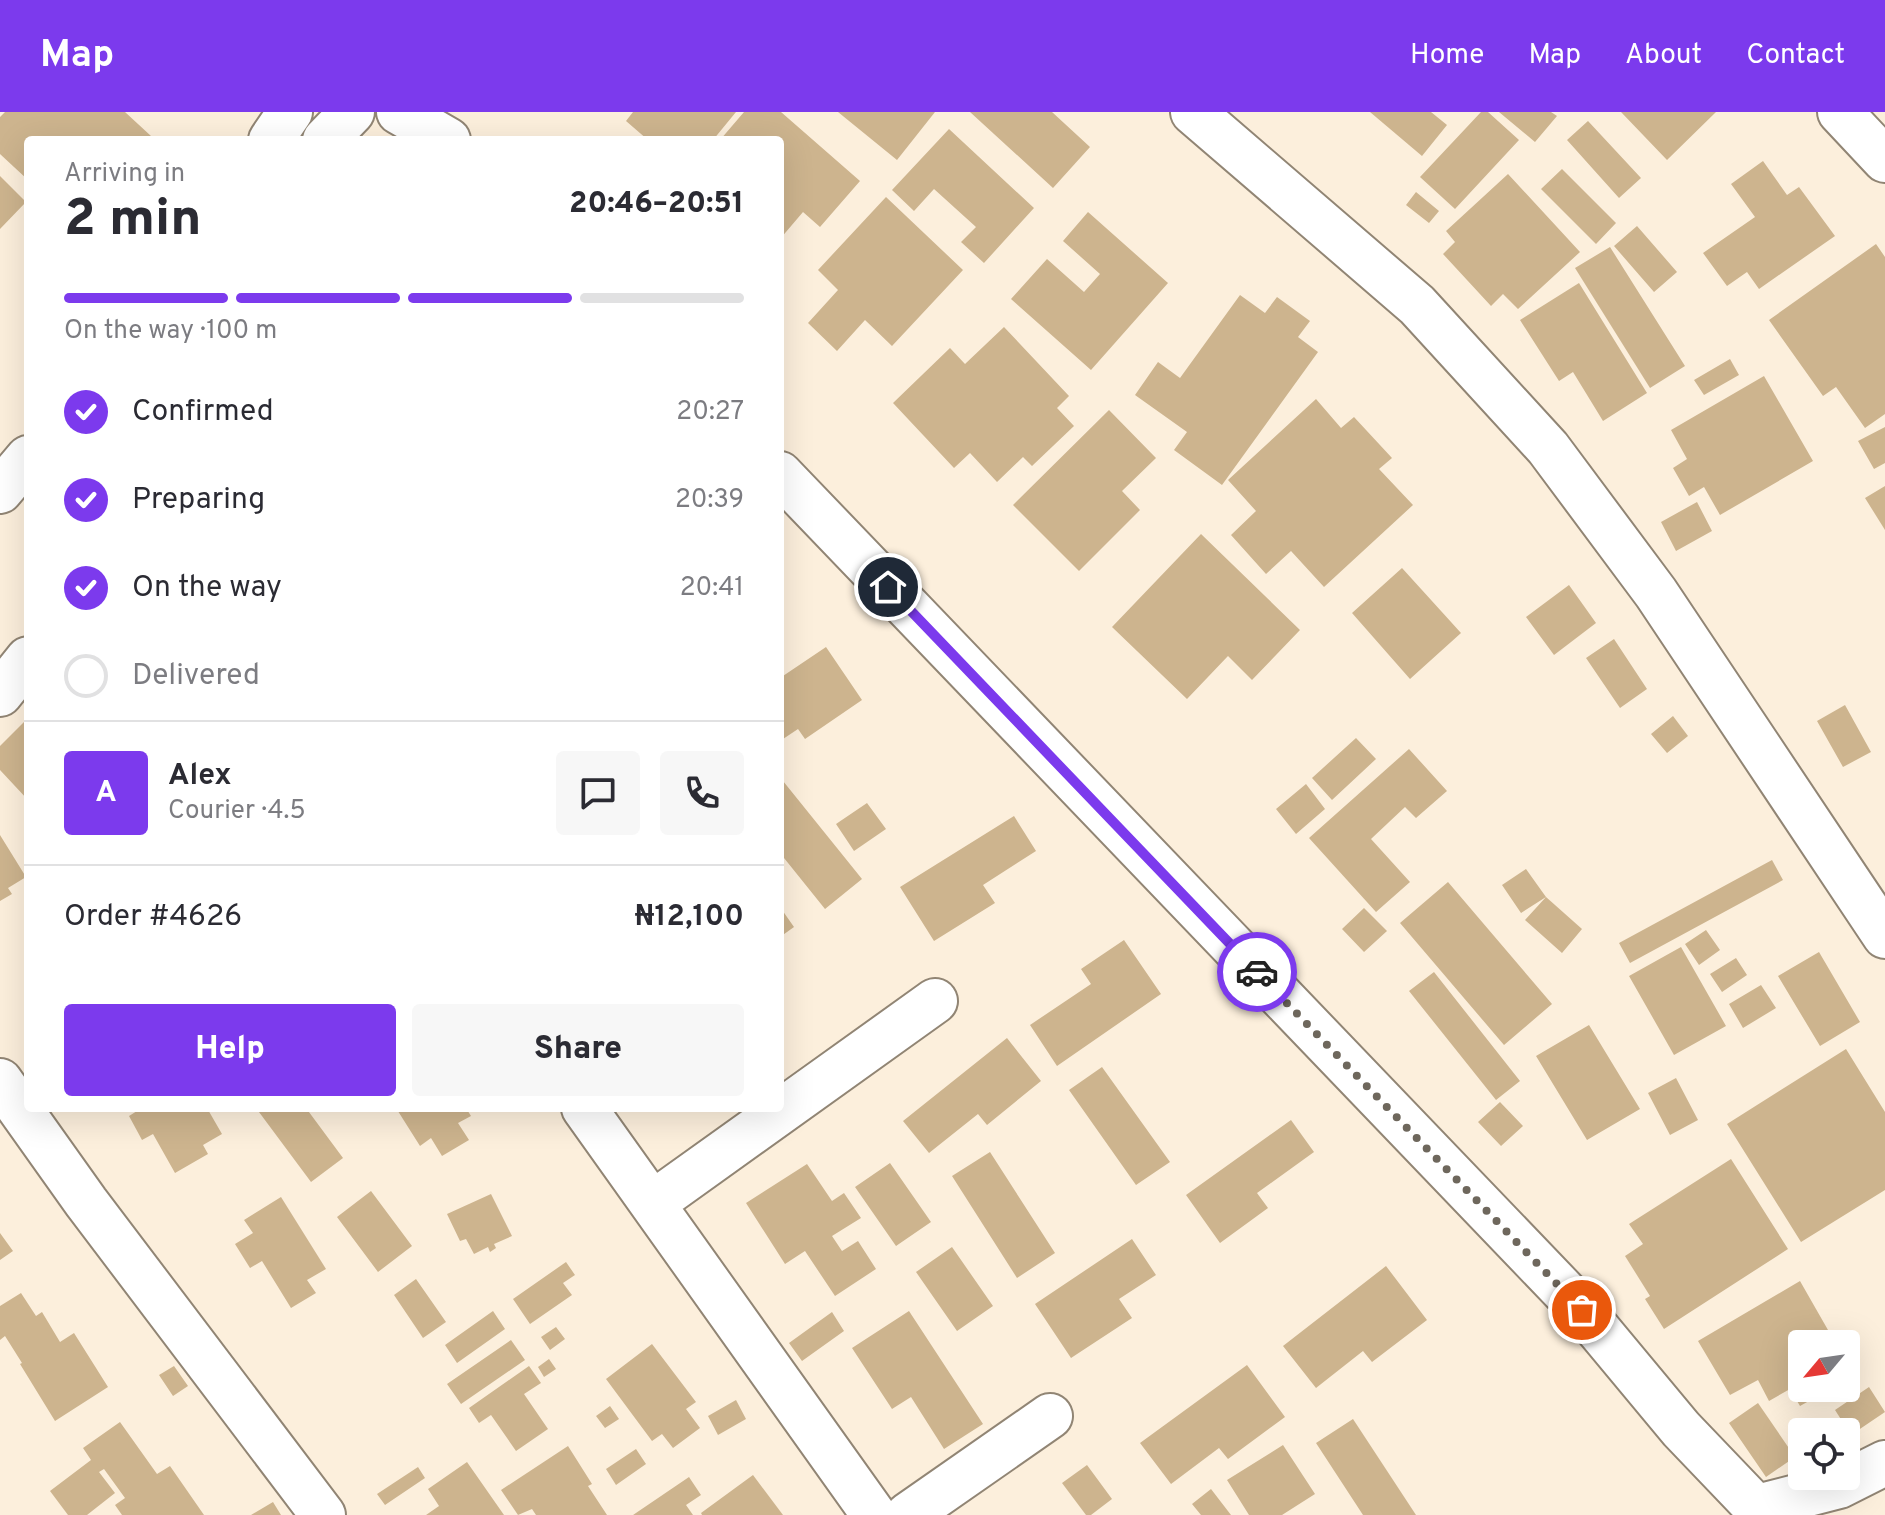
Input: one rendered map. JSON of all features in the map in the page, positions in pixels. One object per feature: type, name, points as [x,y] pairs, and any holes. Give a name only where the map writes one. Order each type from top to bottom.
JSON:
[{"type":"street","points":[[274,136],[290,112]]},
{"type":"street","points":[[329,136],[352,112]]},
{"type":"street","points":[[399,112],[441,136]]},
{"type":"street","points":[[444,112],[460,136]]},
{"type":"street","points":[[1193,112],[1417,305],[1548,448],[1656,593],[1885,936]]},
{"type":"street","points":[[1840,112],[1885,160]]},
{"type":"street","points":[[0,491],[24,463]]},
{"type":"street","points":[[784,478],[1582,1310],[1705,1454],[1759,1509],[1837,1490]]},
{"type":"street","points":[[0,694],[24,664]]},
{"type":"street","points":[[784,1109],[935,1001]]},
{"type":"street","points":[[0,1081],[86,1202],[323,1515]]},
{"type":"street","points":[[587,1112],[874,1515]]},
{"type":"street","points":[[653,1203],[780,1112]]},
{"type":"street","points":[[908,1515],[1050,1416]]},
{"type":"building","points":[[5,112],[125,112],[151,136],[24,136],[24,176],[0,154],[0,117]]},
{"type":"building","points":[[633,112],[736,112],[716,136],[643,136],[626,121]]},
{"type":"building","points":[[744,112],[781,112],[860,181],[820,227],[803,212],[784,234],[784,136],[723,136]]},
{"type":"building","points":[[838,112],[935,112],[897,160]]},
{"type":"building","points":[[970,112],[1052,112],[1090,147],[1053,188]]},
{"type":"building","points":[[1370,112],[1431,112],[1447,125],[1422,156]]},
{"type":"building","points":[[1481,112],[1488,112],[1519,140],[1455,209],[1420,177]]},
{"type":"building","points":[[1499,112],[1551,112],[1557,116],[1535,142]]},
{"type":"building","points":[[1621,112],[1716,112],[1667,160]]},
{"type":"building","points":[[1588,121],[1641,178],[1619,198],[1567,140]]},
{"type":"building","points":[[949,129],[1034,208],[984,263],[961,242],[976,227],[934,189],[914,211],[892,190]]},
{"type":"building","points":[[1763,161],[1787,195],[1799,187],[1835,236],[1759,289],[1747,272],[1727,286],[1703,253],[1755,217],[1731,184]]},
{"type":"building","points":[[1562,169],[1616,223],[1596,244],[1541,189]]},
{"type":"building","points":[[1508,174],[1580,252],[1518,309],[1503,294],[1491,306],[1443,254],[1455,242],[1446,231]]},
{"type":"building","points":[[0,176],[24,200],[24,204],[0,229]]},
{"type":"building","points":[[1416,192],[1439,211],[1429,223],[1406,205]]},
{"type":"building","points":[[886,197],[963,270],[892,346],[865,320],[837,351],[808,323],[838,290],[818,270]]},
{"type":"building","points":[[1088,212],[1168,283],[1091,370],[1011,299],[1047,259],[1084,292],[1100,274],[1063,241]]},
{"type":"building","points":[[1637,226],[1677,272],[1654,292],[1614,246]]},
{"type":"building","points":[[1876,244],[1885,257],[1885,414],[1865,428],[1836,387],[1823,396],[1769,320]]},
{"type":"building","points":[[1610,247],[1685,366],[1650,388],[1575,268]]},
{"type":"building","points":[[1579,283],[1647,393],[1603,421],[1573,372],[1559,381],[1520,320]]},
{"type":"building","points":[[1240,295],[1265,313],[1277,297],[1310,321],[1298,337],[1318,352],[1222,485],[1174,450],[1187,432],[1135,395],[1158,362],[1180,378]]},
{"type":"building","points":[[1004,327],[1069,396],[1057,408],[1074,426],[1032,466],[1023,457],[997,482],[970,453],[954,468],[893,403],[950,348],[965,364]]},
{"type":"building","points":[[1730,359],[1739,375],[1704,395],[1694,380]]},
{"type":"building","points":[[1764,376],[1813,461],[1720,515],[1704,487],[1689,496],[1673,468],[1687,459],[1671,430]]},
{"type":"building","points":[[1316,399],[1341,428],[1354,417],[1392,458],[1379,469],[1413,505],[1324,587],[1291,551],[1266,574],[1231,535],[1256,511],[1228,480]]},
{"type":"building","points":[[1109,410],[1156,458],[1122,491],[1140,510],[1079,571],[1013,505]]},
{"type":"building","points":[[1885,427],[1885,463],[1874,469],[1858,441]]},
{"type":"building","points":[[1885,486],[1885,530],[1865,498]]},
{"type":"building","points":[[1697,502],[1712,531],[1676,551],[1661,522]]},
{"type":"building","points":[[1201,534],[1300,630],[1252,680],[1228,656],[1187,699],[1112,627]]},
{"type":"building","points":[[1402,568],[1461,633],[1410,679],[1352,613]]},
{"type":"building","points":[[1569,585],[1596,623],[1554,655],[1526,617]]},
{"type":"building","points":[[1614,639],[1647,689],[1620,708],[1586,658]]},
{"type":"building","points":[[826,647],[862,700],[805,739],[798,729],[784,738],[784,675]]},
{"type":"building","points":[[1845,705],[1871,752],[1843,767],[1817,721]]},
{"type":"building","points":[[1673,716],[1688,736],[1667,753],[1651,734]]},
{"type":"building","points":[[24,722],[24,796],[0,770],[0,746]]},
{"type":"building","points":[[1356,738],[1376,759],[1332,800],[1312,778]]},
{"type":"building","points":[[1409,749],[1447,791],[1416,818],[1405,807],[1371,839],[1410,882],[1376,912],[1309,838]]},
{"type":"building","points":[[784,782],[862,879],[825,909],[784,858]]},
{"type":"building","points":[[1306,784],[1325,809],[1296,834],[1276,809]]},
{"type":"building","points":[[867,803],[886,829],[854,851],[836,824]]},
{"type":"building","points":[[1014,816],[1036,851],[983,885],[995,903],[934,941],[900,887]]},
{"type":"building","points":[[0,835],[24,878],[8,888],[12,894],[0,901]]},
{"type":"building","points":[[1772,860],[1783,880],[1630,963],[1619,943]]},
{"type":"building","points":[[1526,869],[1546,897],[1521,913],[1502,885]]},
{"type":"building","points":[[1448,882],[1552,1004],[1504,1045],[1400,923]]},
{"type":"building","points":[[1546,897],[1582,929],[1562,953],[1525,920]]},
{"type":"building","points":[[1364,908],[1387,931],[1364,952],[1342,929]]},
{"type":"building","points":[[784,913],[794,927],[784,934]]},
{"type":"building","points":[[1706,930],[1720,950],[1699,965],[1685,944]]},
{"type":"building","points":[[1124,940],[1161,994],[1057,1066],[1030,1025],[1091,984],[1081,969]]},
{"type":"building","points":[[1681,947],[1726,1026],[1674,1055],[1629,976]]},
{"type":"building","points":[[1819,952],[1860,1022],[1820,1046],[1778,976]]},
{"type":"building","points":[[1736,958],[1747,975],[1722,992],[1710,974]]},
{"type":"building","points":[[1434,972],[1520,1081],[1496,1100],[1409,991]]},
{"type":"building","points":[[1761,985],[1776,1008],[1743,1028],[1729,1004]]},
{"type":"building","points":[[1589,1025],[1640,1109],[1587,1140],[1536,1056]]},
{"type":"building","points":[[1007,1038],[1041,1081],[987,1125],[978,1114],[929,1153],[903,1121]]},
{"type":"building","points":[[1846,1049],[1885,1112],[1885,1190],[1801,1242],[1727,1124]]},
{"type":"building","points":[[1102,1067],[1170,1162],[1136,1185],[1069,1090]]},
{"type":"building","points":[[1676,1078],[1698,1120],[1670,1135],[1648,1093]]},
{"type":"building","points":[[1500,1102],[1523,1126],[1501,1146],[1478,1122]]},
{"type":"building","points":[[135,1112],[209,1112],[222,1134],[203,1145],[208,1154],[175,1173],[153,1134],[142,1140],[129,1116]]},
{"type":"building","points":[[259,1112],[309,1112],[343,1158],[311,1182]]},
{"type":"building","points":[[399,1112],[468,1112],[471,1116],[458,1123],[469,1140],[442,1156],[431,1138],[420,1146]]},
{"type":"building","points":[[1291,1120],[1314,1152],[1257,1193],[1268,1208],[1220,1243],[1186,1195]]},
{"type":"building","points":[[990,1152],[1055,1253],[1017,1278],[952,1176]]},
{"type":"building","points":[[1731,1159],[1788,1249],[1664,1329],[1645,1299],[1650,1296],[1625,1256],[1643,1244],[1629,1224]]},
{"type":"building","points":[[890,1163],[931,1222],[896,1246],[855,1187]]},
{"type":"building","points":[[807,1164],[832,1201],[844,1193],[861,1218],[832,1236],[842,1251],[858,1241],[876,1269],[835,1296],[805,1251],[785,1264],[746,1203]]},
{"type":"building","points":[[371,1191],[412,1246],[378,1272],[337,1217]]},
{"type":"building","points":[[491,1194],[512,1236],[494,1244],[496,1248],[490,1252],[488,1247],[474,1254],[466,1239],[460,1241],[447,1214]]},
{"type":"building","points":[[281,1197],[326,1269],[307,1280],[316,1293],[291,1308],[262,1261],[250,1268],[235,1244],[253,1233],[244,1220]]},
{"type":"building","points":[[0,1233],[13,1251],[0,1260]]},
{"type":"building","points":[[1132,1239],[1156,1275],[1119,1299],[1132,1318],[1071,1358],[1035,1304]]},
{"type":"building","points":[[952,1247],[993,1306],[957,1331],[916,1272]]},
{"type":"building","points":[[566,1262],[575,1275],[563,1283],[572,1295],[530,1324],[513,1299]]},
{"type":"building","points":[[1386,1266],[1427,1320],[1372,1362],[1363,1351],[1316,1388],[1283,1346]]},
{"type":"building","points":[[416,1279],[446,1322],[423,1338],[394,1295]]},
{"type":"building","points":[[1800,1281],[1828,1330],[1788,1330],[1788,1390],[1769,1401],[1758,1380],[1730,1395],[1698,1341]]},
{"type":"building","points":[[21,1293],[36,1316],[42,1312],[60,1342],[74,1333],[108,1387],[55,1421],[5,1336],[0,1340],[0,1306]]},
{"type":"building","points":[[493,1311],[505,1329],[457,1363],[445,1345]]},
{"type":"building","points":[[909,1311],[983,1424],[944,1449],[911,1397],[892,1409],[852,1348]]},
{"type":"building","points":[[832,1312],[844,1331],[802,1361],[789,1343]]},
{"type":"building","points":[[556,1327],[565,1339],[550,1350],[541,1337]]},
{"type":"building","points":[[511,1340],[525,1360],[461,1404],[447,1384]]},
{"type":"building","points":[[652,1344],[696,1402],[686,1409],[700,1428],[673,1448],[662,1434],[652,1441],[606,1379]]},
{"type":"building","points":[[549,1359],[556,1369],[544,1377],[538,1367]]},
{"type":"building","points":[[1247,1365],[1285,1417],[1228,1459],[1219,1448],[1171,1484],[1140,1443]]},
{"type":"building","points":[[174,1366],[188,1386],[173,1396],[159,1375]]},
{"type":"building","points":[[529,1366],[541,1383],[524,1394],[548,1429],[516,1451],[491,1415],[479,1423],[469,1408]]},
{"type":"building","points":[[1869,1387],[1885,1412],[1860,1429],[1860,1418],[1840,1418],[1835,1410],[1847,1402],[1860,1402],[1860,1393]]},
{"type":"building","points":[[736,1400],[746,1419],[718,1435],[708,1416]]},
{"type":"building","points":[[1758,1403],[1788,1447],[1788,1462],[1766,1477],[1729,1423]]},
{"type":"building","points":[[610,1406],[619,1419],[605,1428],[596,1416]]},
{"type":"building","points":[[1353,1419],[1416,1515],[1363,1515],[1316,1443]]},
{"type":"building","points":[[120,1422],[157,1474],[170,1466],[204,1515],[122,1515],[115,1505],[125,1498],[104,1469],[99,1472],[115,1493],[87,1515],[68,1515],[50,1491],[91,1460],[83,1448]]},
{"type":"building","points":[[1283,1445],[1315,1494],[1282,1515],[1249,1515],[1227,1480]]},
{"type":"building","points":[[568,1446],[607,1515],[536,1515],[532,1509],[518,1515],[501,1490]]},
{"type":"building","points":[[636,1449],[646,1464],[616,1485],[606,1469]]},
{"type":"building","points":[[467,1462],[504,1515],[426,1515],[439,1506],[428,1489]]},
{"type":"building","points":[[1087,1465],[1112,1499],[1091,1515],[1086,1515],[1062,1483]]},
{"type":"building","points":[[418,1467],[425,1478],[385,1505],[377,1494]]},
{"type":"building","points":[[753,1475],[783,1515],[702,1515],[701,1513]]},
{"type":"building","points":[[689,1477],[701,1495],[686,1505],[693,1515],[633,1515]]},
{"type":"building","points":[[1211,1489],[1231,1515],[1201,1515],[1192,1504]]},
{"type":"building","points":[[273,1502],[281,1515],[251,1515]]},
{"type":"way so far","points":[[1257,972],[1582,1310]]},
{"type":"route","points":[[888,587],[1257,972]]}]
